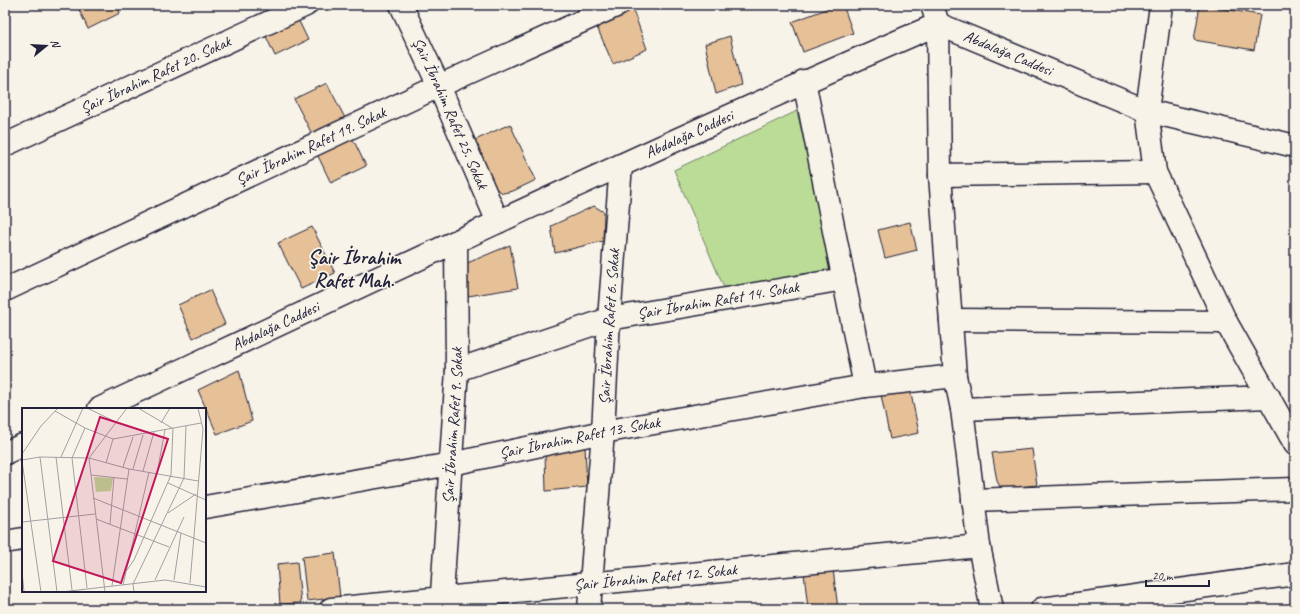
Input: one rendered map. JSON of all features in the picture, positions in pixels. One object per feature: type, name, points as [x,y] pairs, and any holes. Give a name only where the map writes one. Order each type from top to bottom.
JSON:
[{"type":"street","name":"Şair İbrahim Rafet 20. Sokak","points":[[5,145],[306,5]]},
{"type":"street","name":"Şair İbrahim Rafet 25. Sokak","points":[[401,5],[439,86],[498,222]]},
{"type":"street","name":"Şair İbrahim Rafet 19. Sokak","points":[[5,290],[439,86],[618,5]]},
{"type":"street","points":[[1161,5],[1147,111],[1155,172],[1226,322],[1295,444]]},
{"type":"street","points":[[935,14],[940,176],[955,376],[962,409],[979,546],[992,609]]},
{"type":"street","name":"Abdalağa Caddesi","points":[[101,408],[498,222],[804,82],[935,14],[1147,111],[1295,146]]},
{"type":"street","points":[[804,82],[865,386]]},
{"type":"street","name":"Şair İbrahim Rafet 6. Sokak","points":[[590,609],[603,432],[609,319],[621,165]]},
{"type":"street","points":[[940,176],[1155,172]]},
{"type":"street","name":"Şair İbrahim Rafet 9. Sokak","points":[[441,603],[457,370],[456,242]]},
{"type":"street","name":"Şair İbrahim Rafet 14. Sokak","points":[[457,370],[609,319],[844,279]]},
{"type":"street","points":[[951,320],[1226,322]]},
{"type":"street","name":"Şair İbrahim Rafet 13. Sokak","points":[[206,507],[451,464],[603,432],[865,386],[955,376]]},
{"type":"street","points":[[962,409],[1269,397]]},
{"type":"street","points":[[5,453],[22,445]]},
{"type":"street","points":[[973,500],[1295,489]]},
{"type":"street","points":[[5,542],[22,539]]},
{"type":"street","name":"Şair İbrahim Rafet 12. Sokak","points":[[331,609],[441,603],[592,584],[979,546]]},
{"type":"street","points":[[1042,609],[1295,574]]},
{"type":"green space","points":[[797,111],[833,270],[724,288],[674,170]]},
{"type":"building","points":[[77,5],[117,5],[120,13],[88,29]]},
{"type":"building","points":[[837,5],[843,5],[853,33],[803,52],[792,22]]},
{"type":"building","points":[[1200,5],[1260,15],[1254,50],[1194,40]]},
{"type":"building","points":[[632,7],[647,49],[613,64],[596,25]]},
{"type":"building","points":[[296,15],[308,40],[275,56],[264,32]]},
{"type":"building","points":[[730,36],[741,85],[716,94],[705,44]]},
{"type":"building","points":[[327,83],[346,120],[313,136],[294,99]]},
{"type":"building","points":[[510,124],[536,180],[513,191],[503,193],[491,186],[471,142]]},
{"type":"building","points":[[352,137],[366,166],[331,183],[317,154]]},
{"type":"building","points":[[594,206],[604,212],[603,241],[555,253],[551,226]]},
{"type":"building","points":[[910,222],[917,250],[885,258],[878,230]]},
{"type":"building","points":[[312,227],[335,273],[301,289],[278,243]]},
{"type":"building","points":[[510,245],[518,288],[468,296],[465,264]]},
{"type":"building","points":[[210,290],[225,324],[193,338],[178,305]]},
{"type":"building","points":[[239,370],[252,421],[217,434],[198,390]]},
{"type":"building","points":[[910,389],[919,433],[890,439],[881,395]]},
{"type":"building","points":[[585,447],[587,487],[546,491],[545,454]]},
{"type":"building","points":[[1032,449],[1037,485],[1001,489],[997,481],[992,453]]},
{"type":"building","points":[[335,553],[340,597],[307,601],[302,557]]},
{"type":"building","points":[[297,562],[301,603],[280,604],[277,564]]},
{"type":"building","points":[[833,569],[838,609],[808,609],[804,573]]},
{"type":"district","name":"Şair İbrahim Rafet Mah.","points":[[354,268]]}]
